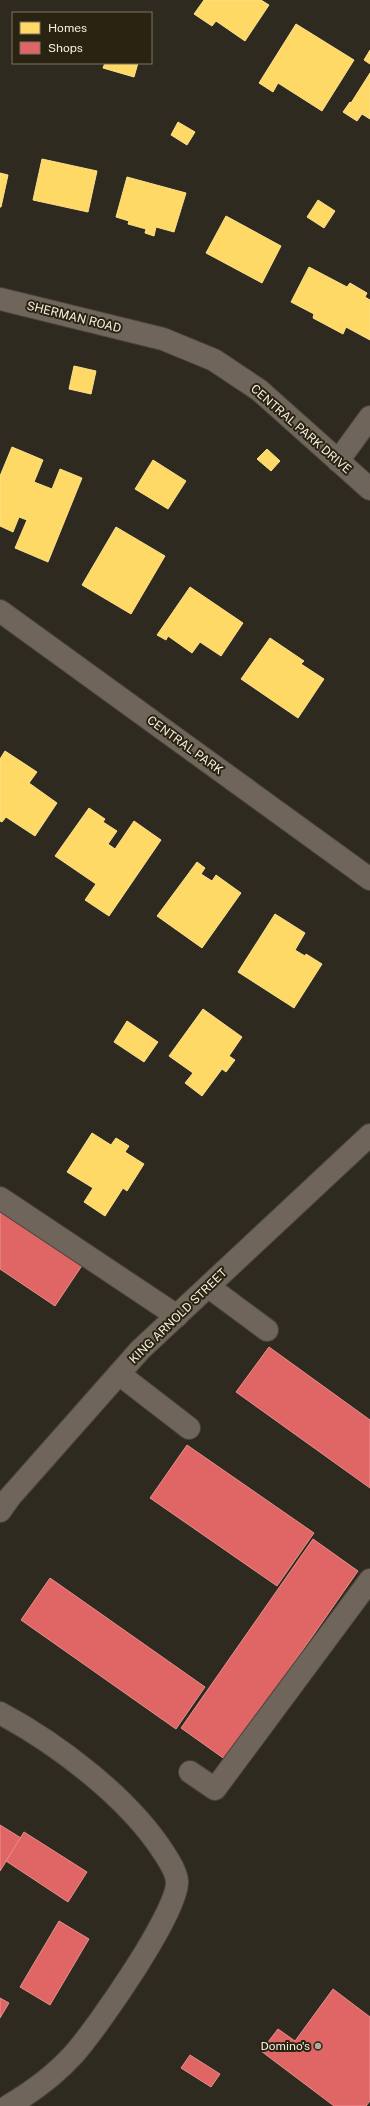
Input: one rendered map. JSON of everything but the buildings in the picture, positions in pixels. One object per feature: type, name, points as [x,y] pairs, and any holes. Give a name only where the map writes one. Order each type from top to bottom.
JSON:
[{"type":"street","name":"SHERMAN ROAD","points":[[3,300],[143,334]]},
{"type":"street","name":"CENTRAL PARK DRIVE","points":[[143,334],[164,339],[214,360],[259,390],[370,489]]},
{"type":"street","points":[[338,461],[370,417]]},
{"type":"street","name":"CENTRAL PARK","points":[[0,612],[370,879]]},
{"type":"street","name":"KING ARNOLD STREET","points":[[0,1511],[15,1491],[140,1350],[370,1135]]},
{"type":"street","points":[[0,1198],[177,1316]]},
{"type":"street","points":[[209,1286],[267,1330]]},
{"type":"street","points":[[119,1374],[189,1428]]},
{"type":"street","points":[[190,1772],[215,1789],[370,1580]]},
{"type":"street","points":[[0,1713],[24,1725],[98,1779],[152,1834],[170,1863],[177,1880],[175,1896],[165,1920],[116,1997],[75,2053],[51,2077],[26,2096],[8,2106]]},
{"type":"place","name":"Domino's","points":[[318,2046]]}]
